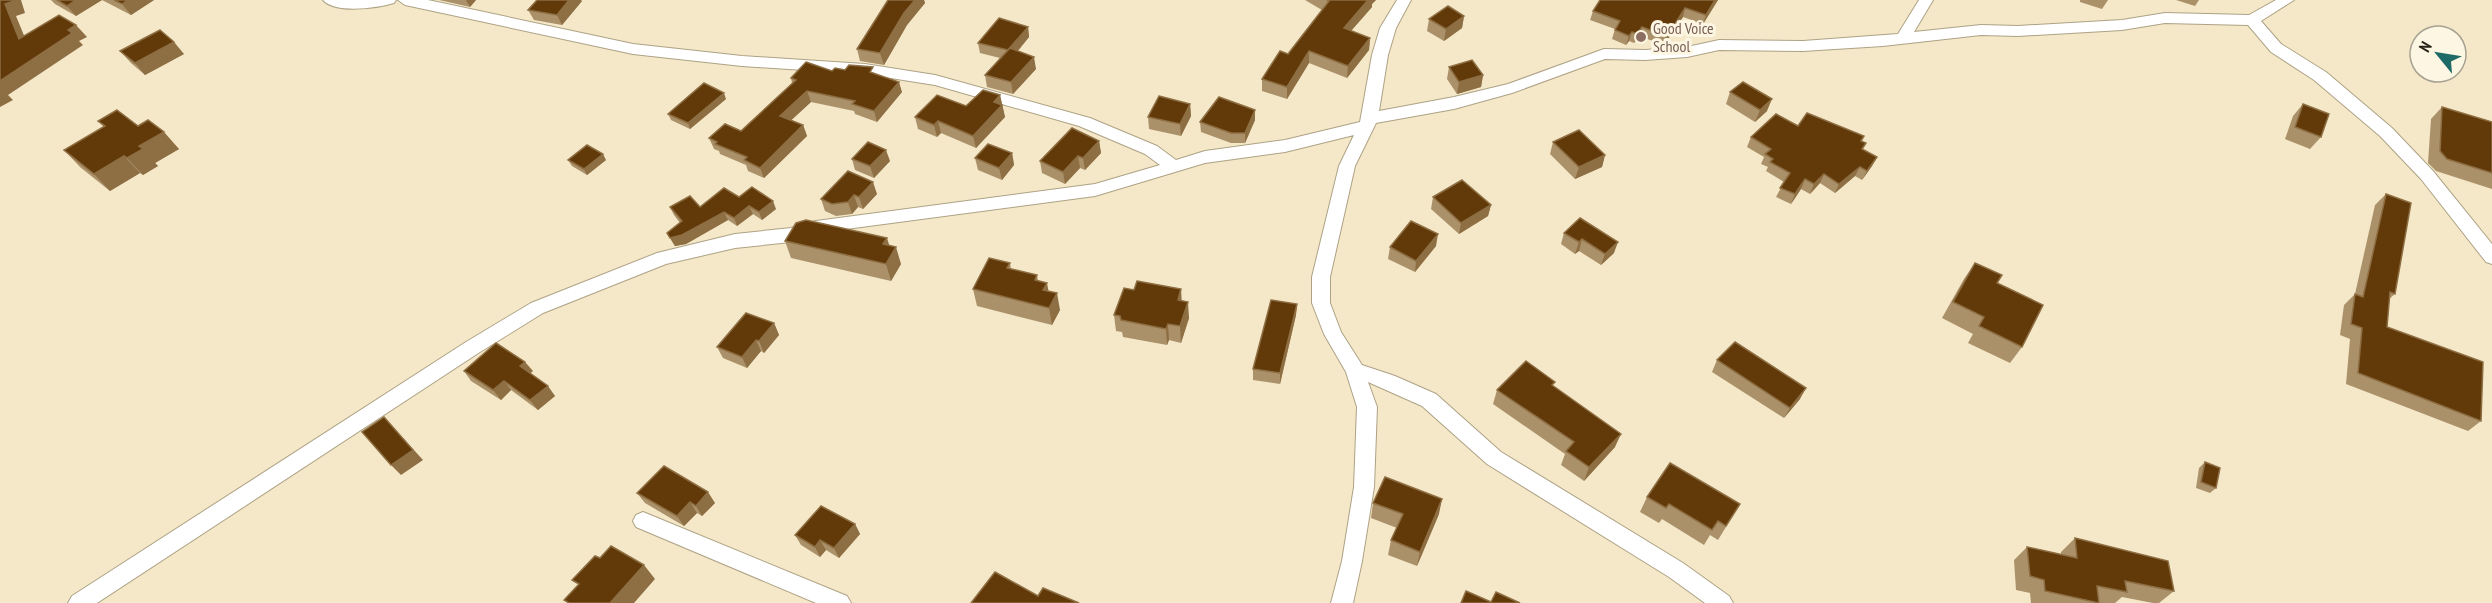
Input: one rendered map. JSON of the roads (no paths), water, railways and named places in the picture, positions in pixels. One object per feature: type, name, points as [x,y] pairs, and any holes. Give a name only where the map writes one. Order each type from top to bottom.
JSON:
[{"type":"street","points":[[330,0],[363,5],[389,0]]},
{"type":"street","points":[[405,0],[633,49],[742,61],[866,69],[934,80],[1084,122],[1151,150],[1172,165]]},
{"type":"street","points":[[1342,603],[1352,561],[1364,487],[1367,407],[1355,370],[1333,334],[1321,303],[1321,278],[1347,166],[1367,123],[1380,55],[1388,28],[1404,0]]},
{"type":"street","points":[[1904,38],[1926,0]]},
{"type":"street","points":[[79,603],[472,347],[537,308],[663,258],[735,241],[791,235],[816,227],[1095,190],[1172,165],[1205,157],[1286,146],[1367,123],[1512,88],[1604,54],[1646,55],[1687,52],[1719,45],[1803,46],[1981,30],[2018,31],[2110,26],[2165,18],[2252,20],[2287,0]]},
{"type":"street","points":[[2252,20],[2276,48],[2320,76],[2386,132],[2427,175],[2492,257]]},
{"type":"street","points":[[1355,370],[1388,381],[1429,400],[1494,458],[1676,570],[1722,603]]},
{"type":"street","points":[[643,521],[840,603]]},
{"type":"place","name":"Good Voice School","points":[[1641,37]]}]
